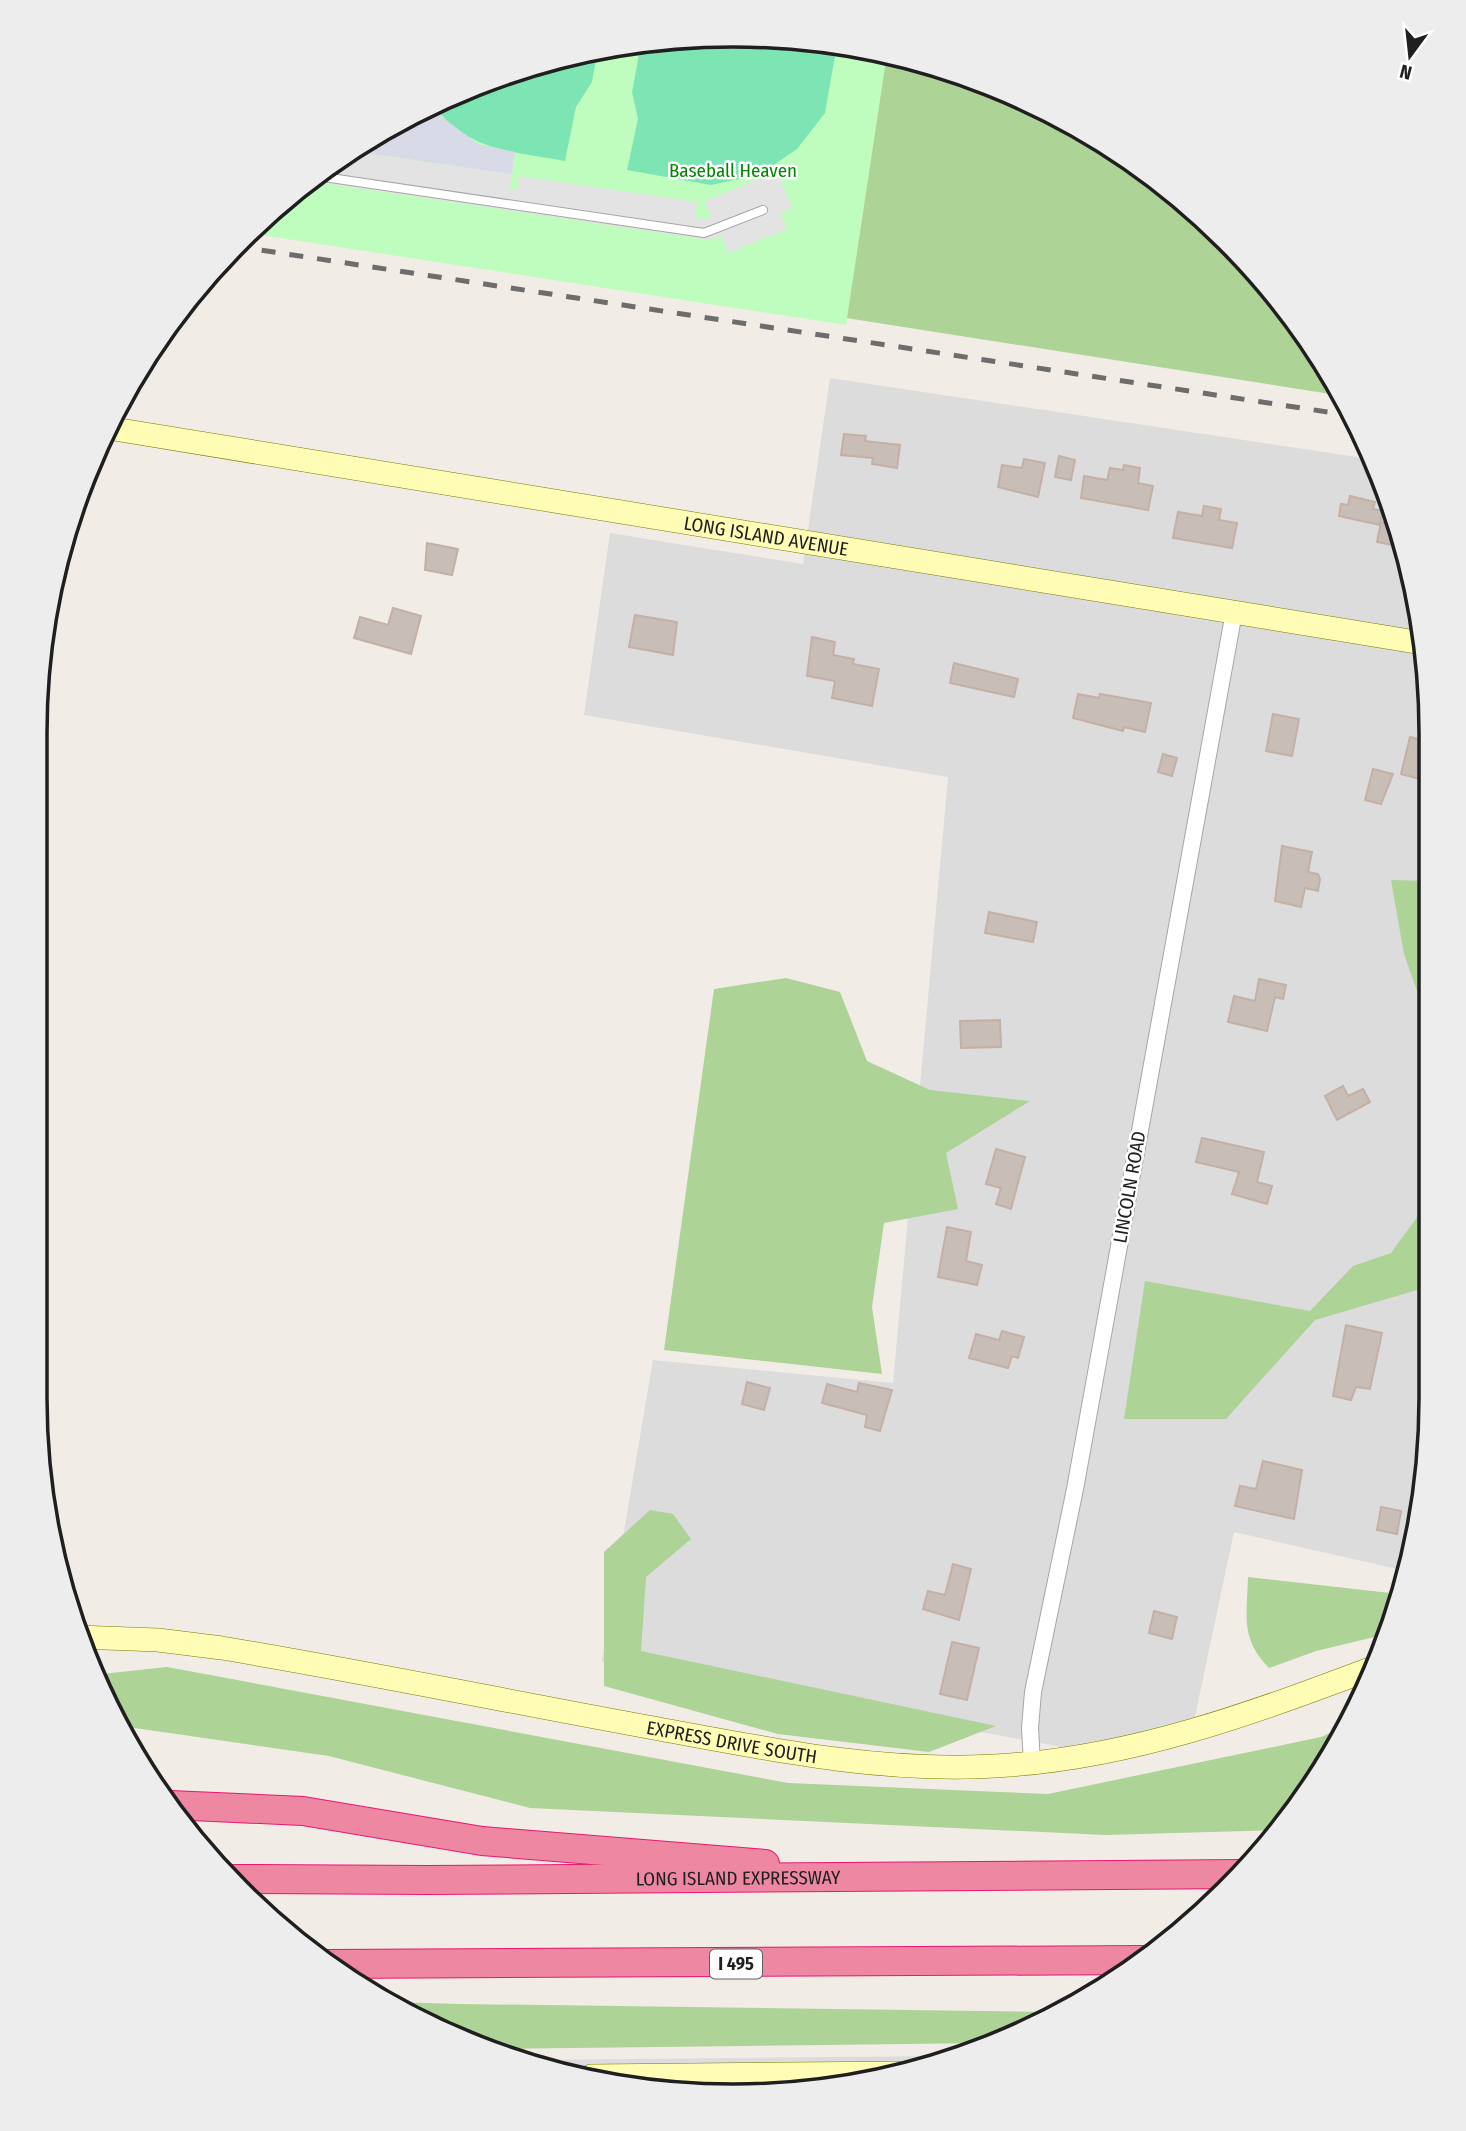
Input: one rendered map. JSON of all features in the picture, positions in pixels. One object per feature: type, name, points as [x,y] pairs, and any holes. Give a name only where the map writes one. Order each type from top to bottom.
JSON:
[{"type":"highway","points":[[182,1806],[303,1811],[482,1841],[726,1859],[873,1877]]},
{"type":"highway","name":"LONG ISLAND EXPRESSWAY","points":[[244,1879],[1226,1874]]},
{"type":"highway","name":"I 495","points":[[346,1964],[1125,1960]]},
{"type":"main road","name":"LONG ISLAND AVENUE","points":[[118,430],[1413,641]]},
{"type":"main road","name":"EXPRESS DRIVE SOUTH","points":[[91,1637],[158,1640],[222,1648],[836,1760],[920,1768],[1032,1763],[1115,1751],[1191,1733],[1361,1672]]},
{"type":"main road","points":[[628,2076],[852,2073]]},
{"type":"street","name":"LINCOLN ROAD","points":[[1032,1763],[1030,1728],[1033,1692],[1075,1489],[1234,612]]},
{"type":"lane","points":[[331,178],[704,233],[762,210]]},
{"type":"shaded area","points":[[440,114],[478,144],[515,152],[512,174],[368,153]]},
{"type":"shaded area","points":[[367,153],[512,174],[510,189],[517,190],[519,176],[697,202],[695,217],[707,219],[711,217],[705,201],[777,172],[792,208],[781,212],[787,229],[728,253],[721,236],[710,240],[324,183]]},
{"type":"shaded area","points":[[830,378],[1361,457],[1382,513],[1406,599],[1413,643],[1419,733],[1419,1398],[1413,1488],[1397,1569],[1234,1532],[1194,1721],[1077,1750],[602,1661],[653,1360],[893,1383],[948,777],[584,715],[610,533],[803,564]]},
{"type":"shaded area","points":[[922,2056],[867,2071],[823,2078],[733,2084],[643,2078],[555,2060]]},
{"type":"green space","name":"Baseball Heaven","points":[[733,47],[823,53],[885,65],[846,325],[262,235],[316,189],[390,139],[471,99],[513,84],[599,60],[643,53]]},
{"type":"green space","points":[[733,47],[835,55],[825,113],[797,149],[759,175],[711,185],[627,170],[638,119],[632,92],[639,54]]},
{"type":"green space","points":[[864,60],[910,71],[995,99],[1076,139],[1114,163],[1185,217],[1249,281],[1303,352],[1329,394],[745,302]]},
{"type":"green space","points":[[596,61],[592,82],[576,107],[565,161],[493,147],[476,141],[441,113],[471,99]]},
{"type":"green space","points":[[1391,880],[1419,881],[1419,996],[1404,954]]},
{"type":"green space","points":[[786,978],[840,992],[867,1061],[930,1090],[1030,1101],[946,1153],[958,1209],[884,1223],[872,1307],[882,1374],[664,1350],[714,989]]},
{"type":"green space","points":[[1419,1214],[1419,1290],[1315,1320],[1226,1419],[1124,1419],[1145,1281],[1310,1311],[1353,1266],[1391,1253]]},
{"type":"green space","points":[[650,1510],[673,1514],[691,1539],[646,1577],[641,1651],[996,1726],[929,1752],[778,1734],[604,1686],[604,1552]]},
{"type":"green space","points":[[1248,1577],[1390,1593],[1375,1637],[1316,1651],[1269,1668],[1253,1647],[1247,1615]]},
{"type":"green space","points":[[167,1667],[788,1783],[1048,1794],[1321,1737],[1332,1732],[1303,1779],[1265,1830],[1105,1835],[530,1808],[329,1756],[132,1728],[105,1674]]},
{"type":"green space","points":[[410,2003],[1039,2012],[963,2043],[518,2049],[471,2032]]},
{"type":"building","points":[[844,434],[866,436],[865,441],[900,445],[897,468],[872,464],[873,458],[841,455]]},
{"type":"building","points":[[1059,456],[1075,460],[1071,480],[1055,477]]},
{"type":"building","points":[[1024,459],[1045,463],[1038,497],[998,487],[1002,465],[1022,468]]},
{"type":"building","points":[[1124,465],[1140,468],[1138,483],[1153,486],[1148,510],[1081,498],[1084,476],[1107,480],[1110,468],[1123,470]]},
{"type":"building","points":[[1350,496],[1375,502],[1373,509],[1381,511],[1382,514],[1380,525],[1339,516],[1341,504],[1348,505]]},
{"type":"building","points":[[1204,506],[1221,509],[1219,520],[1237,523],[1232,548],[1173,538],[1178,512],[1202,516]]},
{"type":"building","points":[[1381,522],[1385,523],[1392,545],[1377,542]]},
{"type":"building","points":[[427,543],[458,549],[452,575],[425,570]]},
{"type":"building","points":[[393,608],[421,616],[411,654],[354,638],[360,617],[388,625]]},
{"type":"building","points":[[635,615],[677,622],[673,655],[629,647]]},
{"type":"building","points":[[812,637],[835,642],[833,655],[854,659],[853,664],[879,669],[872,706],[832,698],[835,681],[807,676]]},
{"type":"building","points":[[954,663],[1018,679],[1014,697],[950,683]]},
{"type":"building","points":[[1078,694],[1099,698],[1100,694],[1151,703],[1145,732],[1124,727],[1123,731],[1073,718]]},
{"type":"building","points":[[1273,714],[1299,719],[1292,756],[1266,751]]},
{"type":"building","points":[[1410,737],[1419,739],[1419,779],[1401,774]]},
{"type":"building","points":[[1163,754],[1177,758],[1172,776],[1158,772]]},
{"type":"building","points":[[1373,769],[1393,774],[1381,804],[1365,800]]},
{"type":"building","points":[[1282,846],[1312,852],[1308,872],[1318,874],[1318,891],[1305,888],[1301,907],[1275,901]]},
{"type":"building","points":[[989,912],[1037,922],[1033,942],[985,933]]},
{"type":"building","points":[[1259,979],[1286,985],[1283,999],[1275,997],[1267,1031],[1228,1022],[1234,996],[1255,1001]]},
{"type":"building","points":[[1000,1020],[1001,1047],[961,1048],[960,1021]]},
{"type":"building","points":[[1343,1086],[1348,1096],[1363,1089],[1370,1102],[1337,1120],[1325,1096]]},
{"type":"building","points":[[1202,1138],[1264,1152],[1257,1182],[1272,1186],[1267,1204],[1232,1194],[1239,1172],[1196,1162]]},
{"type":"building","points":[[996,1149],[1025,1157],[1011,1209],[996,1204],[1001,1188],[986,1184]]},
{"type":"building","points":[[947,1227],[971,1232],[966,1261],[982,1265],[977,1285],[938,1277]]},
{"type":"building","points":[[1346,1325],[1382,1333],[1370,1389],[1356,1387],[1351,1400],[1333,1396]]},
{"type":"building","points":[[1002,1331],[1024,1337],[1018,1358],[1012,1356],[1008,1368],[969,1358],[976,1334],[999,1340]]},
{"type":"building","points":[[747,1382],[770,1388],[764,1410],[742,1404]]},
{"type":"building","points":[[859,1383],[892,1390],[880,1431],[865,1427],[867,1415],[822,1403],[827,1384],[857,1392]]},
{"type":"building","points":[[1263,1461],[1302,1470],[1294,1519],[1235,1506],[1240,1486],[1256,1489]]},
{"type":"building","points":[[1381,1507],[1401,1511],[1397,1534],[1377,1530]]},
{"type":"building","points":[[953,1564],[971,1569],[959,1620],[923,1609],[928,1591],[945,1595]]},
{"type":"building","points":[[1154,1611],[1177,1617],[1172,1639],[1149,1633]]},
{"type":"building","points":[[952,1642],[979,1648],[967,1700],[940,1694]]},
{"type":"railway","points":[[248,248],[1339,414]]}]
